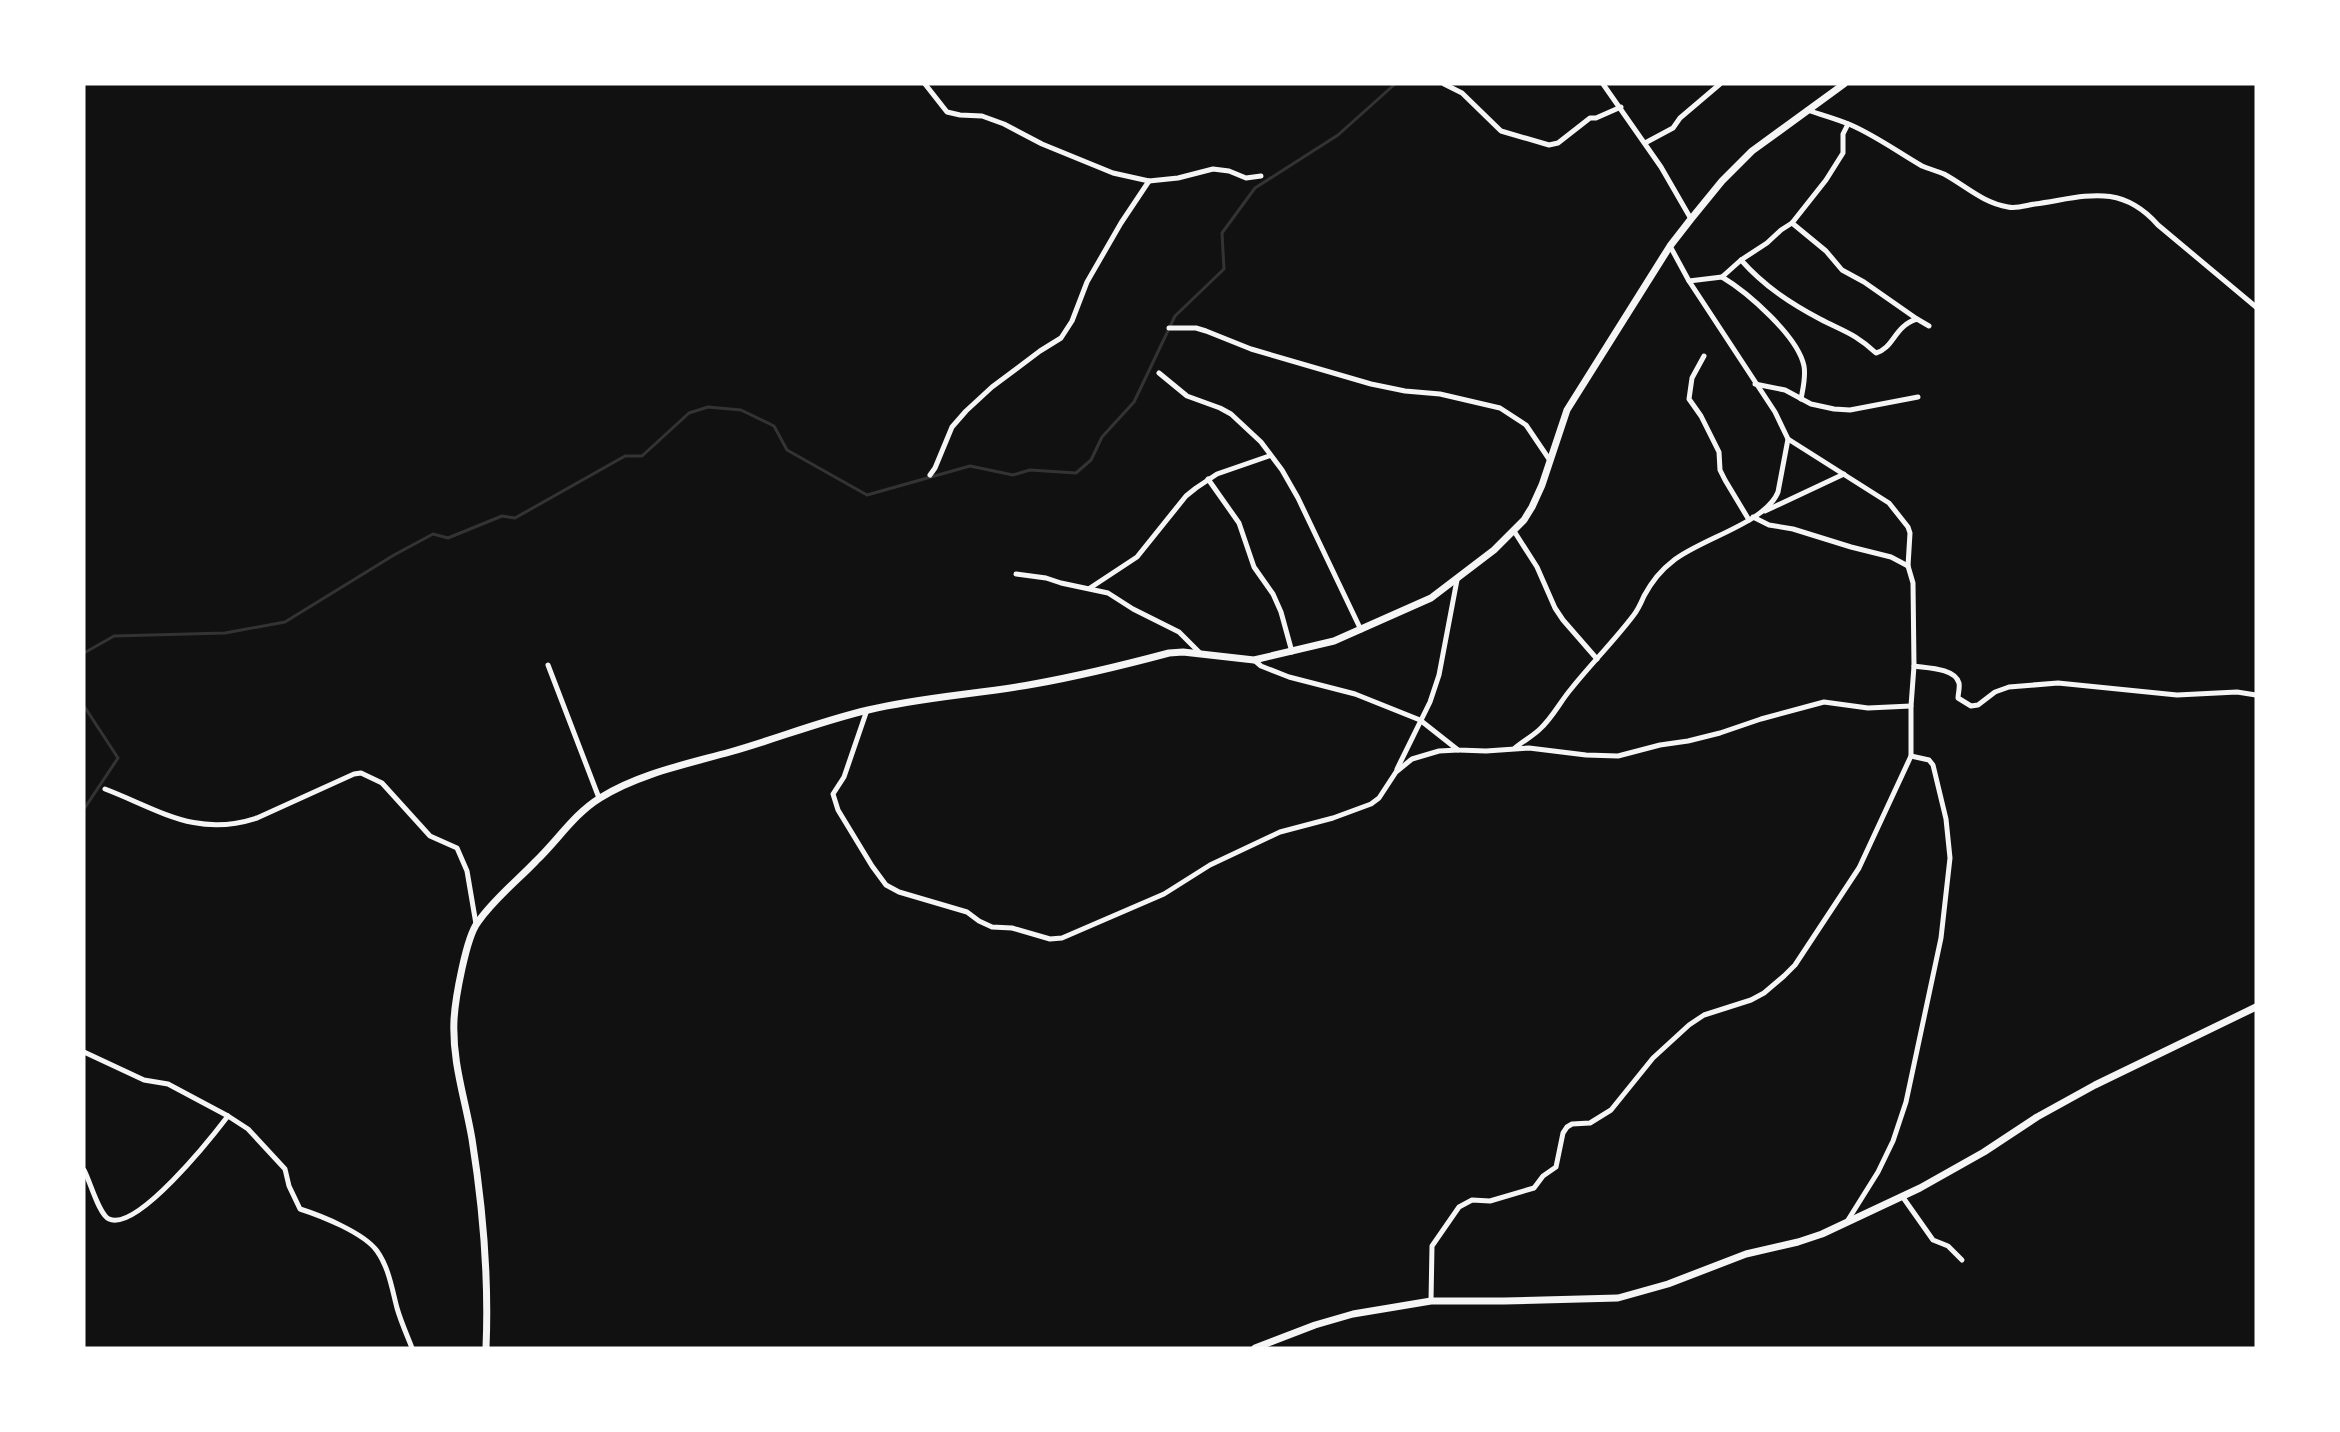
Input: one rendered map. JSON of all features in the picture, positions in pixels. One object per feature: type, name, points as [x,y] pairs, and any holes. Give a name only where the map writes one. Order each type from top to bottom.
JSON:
[{"type":"street","points":[[925,84],[947,112],[960,116],[982,116],[1004,124],[1042,144],[1113,173],[1149,181],[1178,178],[1213,169],[1229,171],[1246,178],[1261,176]]},
{"type":"street","points":[[1444,84],[1462,93],[1501,131],[1549,145],[1558,143],[1590,118],[1596,118],[1621,107]]},
{"type":"street","points":[[1603,84],[1645,142],[1690,219]]},
{"type":"street","points":[[1645,142],[1673,128],[1680,118],[1720,84]]},
{"type":"street","points":[[486,1348],[488,1302],[481,1204],[471,1138],[454,1055],[454,1018],[466,955],[476,924],[540,858],[574,818],[599,798],[642,779],[810,725],[867,710],[899,703],[1034,684],[1168,653],[1254,660],[1334,641],[1431,598],[1457,580],[1514,531],[1532,507],[1542,485],[1567,410],[1580,386],[1670,246],[1690,219],[1722,181],[1752,151],[1844,84]]},
{"type":"street","points":[[1807,110],[1848,124],[1886,143],[1923,166],[1965,186],[1981,199],[1994,204],[2012,208],[2099,195],[2122,199],[2145,211],[2158,225],[2256,308]]},
{"type":"street","points":[[1689,281],[1722,277],[1741,260],[1767,243],[1780,230],[1792,224],[1826,180],[1843,153],[1843,134],[1848,124]]},
{"type":"street","points":[[930,475],[952,427],[966,411],[992,387],[1061,338],[1072,321],[1086,282],[1120,223],[1149,181]]},
{"type":"street","points":[[1792,224],[1826,251],[1842,270],[1929,326]]},
{"type":"street","points":[[1431,1301],[1432,1246],[1463,1203],[1472,1200],[1490,1201],[1534,1188],[1543,1176],[1556,1167],[1563,1133],[1567,1127],[1597,1120],[1611,1110],[1653,1058],[1689,1025],[1704,1015],[1751,1000],[1764,993],[1795,965],[1859,868],[1911,756],[1914,666],[1913,583],[1908,566],[1910,533],[1906,522],[1889,503],[1788,439],[1775,412],[1689,281],[1670,246]]},
{"type":"street","points":[[1741,260],[1768,287],[1782,297],[1854,334],[1876,353],[1887,346],[1905,323],[1917,319]]},
{"type":"street","points":[[1722,277],[1733,284],[1784,330],[1804,368],[1801,399]]},
{"type":"street","points":[[1169,328],[1196,328],[1251,349],[1371,384],[1405,391],[1440,394],[1500,408],[1526,425],[1549,459]]},
{"type":"street","points":[[1704,356],[1692,378],[1689,399],[1701,416],[1719,452],[1720,470],[1725,480],[1751,518],[1768,525],[1793,529],[1891,556],[1908,566]]},
{"type":"street","points":[[1159,373],[1187,396],[1232,414],[1261,442],[1269,456],[1282,470],[1298,498],[1361,630]]},
{"type":"street","points":[[1755,384],[1785,390],[1815,406],[1850,410],[1918,397]]},
{"type":"street","points":[[1761,513],[1774,500],[1778,492],[1788,439]]},
{"type":"street","points":[[1089,588],[1137,557],[1186,496],[1208,479],[1269,456]]},
{"type":"street","points":[[1515,748],[1550,719],[1570,690],[1638,611],[1645,594],[1660,573],[1674,560],[1751,518],[1844,474]]},
{"type":"street","points":[[1208,479],[1239,523],[1254,567],[1268,586],[1281,612],[1292,652]]},
{"type":"street","points":[[1514,531],[1536,567],[1559,614],[1598,659]]},
{"type":"street","points":[[1017,574],[1046,578],[1108,593],[1133,609],[1179,632],[1201,655]]},
{"type":"street","points":[[867,710],[844,777],[833,794],[838,810],[882,880],[899,892],[967,912],[992,927],[1012,928],[1050,939],[1062,938],[1164,894],[1210,865],[1280,832],[1333,818],[1371,804],[1379,798],[1396,772],[1430,702],[1439,675],[1457,580]]},
{"type":"street","points":[[1254,660],[1261,666],[1289,677],[1355,694],[1420,720],[1458,750]]},
{"type":"street","points":[[548,665],[599,798]]},
{"type":"street","points":[[1914,666],[1953,675],[1959,684],[1958,698],[1971,706],[1978,705],[1995,692],[2009,687],[2058,683],[2177,695],[2237,692],[2256,695]]},
{"type":"street","points":[[1396,772],[1412,759],[1439,751],[1486,751],[1515,748],[1618,756],[1720,733],[1824,702],[1868,708],[1911,706]]},
{"type":"street","points":[[1848,1220],[1878,1172],[1893,1141],[1906,1102],[1944,923],[1950,858],[1946,819],[1933,765],[1929,760],[1911,756]]},
{"type":"street","points":[[105,789],[184,821],[220,826],[257,818],[354,774],[366,775],[382,783],[430,836],[457,848],[467,871],[476,924]]},
{"type":"street","points":[[1255,1348],[1315,1325],[1353,1314],[1431,1301],[1504,1302],[1618,1298],[1668,1284],[1746,1254],[1806,1239],[1902,1196],[1984,1152],[2037,1117],[2095,1085],[2256,1007]]},
{"type":"street","points":[[84,1052],[144,1080],[168,1084],[228,1116],[248,1130],[285,1169],[289,1186],[300,1209],[320,1215],[366,1240],[376,1249],[384,1262],[398,1311],[412,1348]]},
{"type":"street","points":[[84,1170],[104,1215],[111,1220],[119,1220],[145,1205],[172,1183],[228,1116]]},
{"type":"street","points":[[1902,1196],[1934,1240],[1948,1246],[1962,1260]]},
{"type":"waterway","points":[[84,653],[114,636],[225,633],[285,622],[394,555],[433,534],[448,538],[502,516],[515,518],[625,456],[642,456],[689,413],[708,407],[741,410],[774,426],[787,450],[867,495],[970,466],[1013,475],[1030,470],[1076,473],[1091,460],[1102,437],[1134,402],[1175,316],[1224,269],[1222,233],[1255,188],[1338,135],[1395,84]]},
{"type":"waterway","points":[[84,706],[118,758],[84,809]]}]
